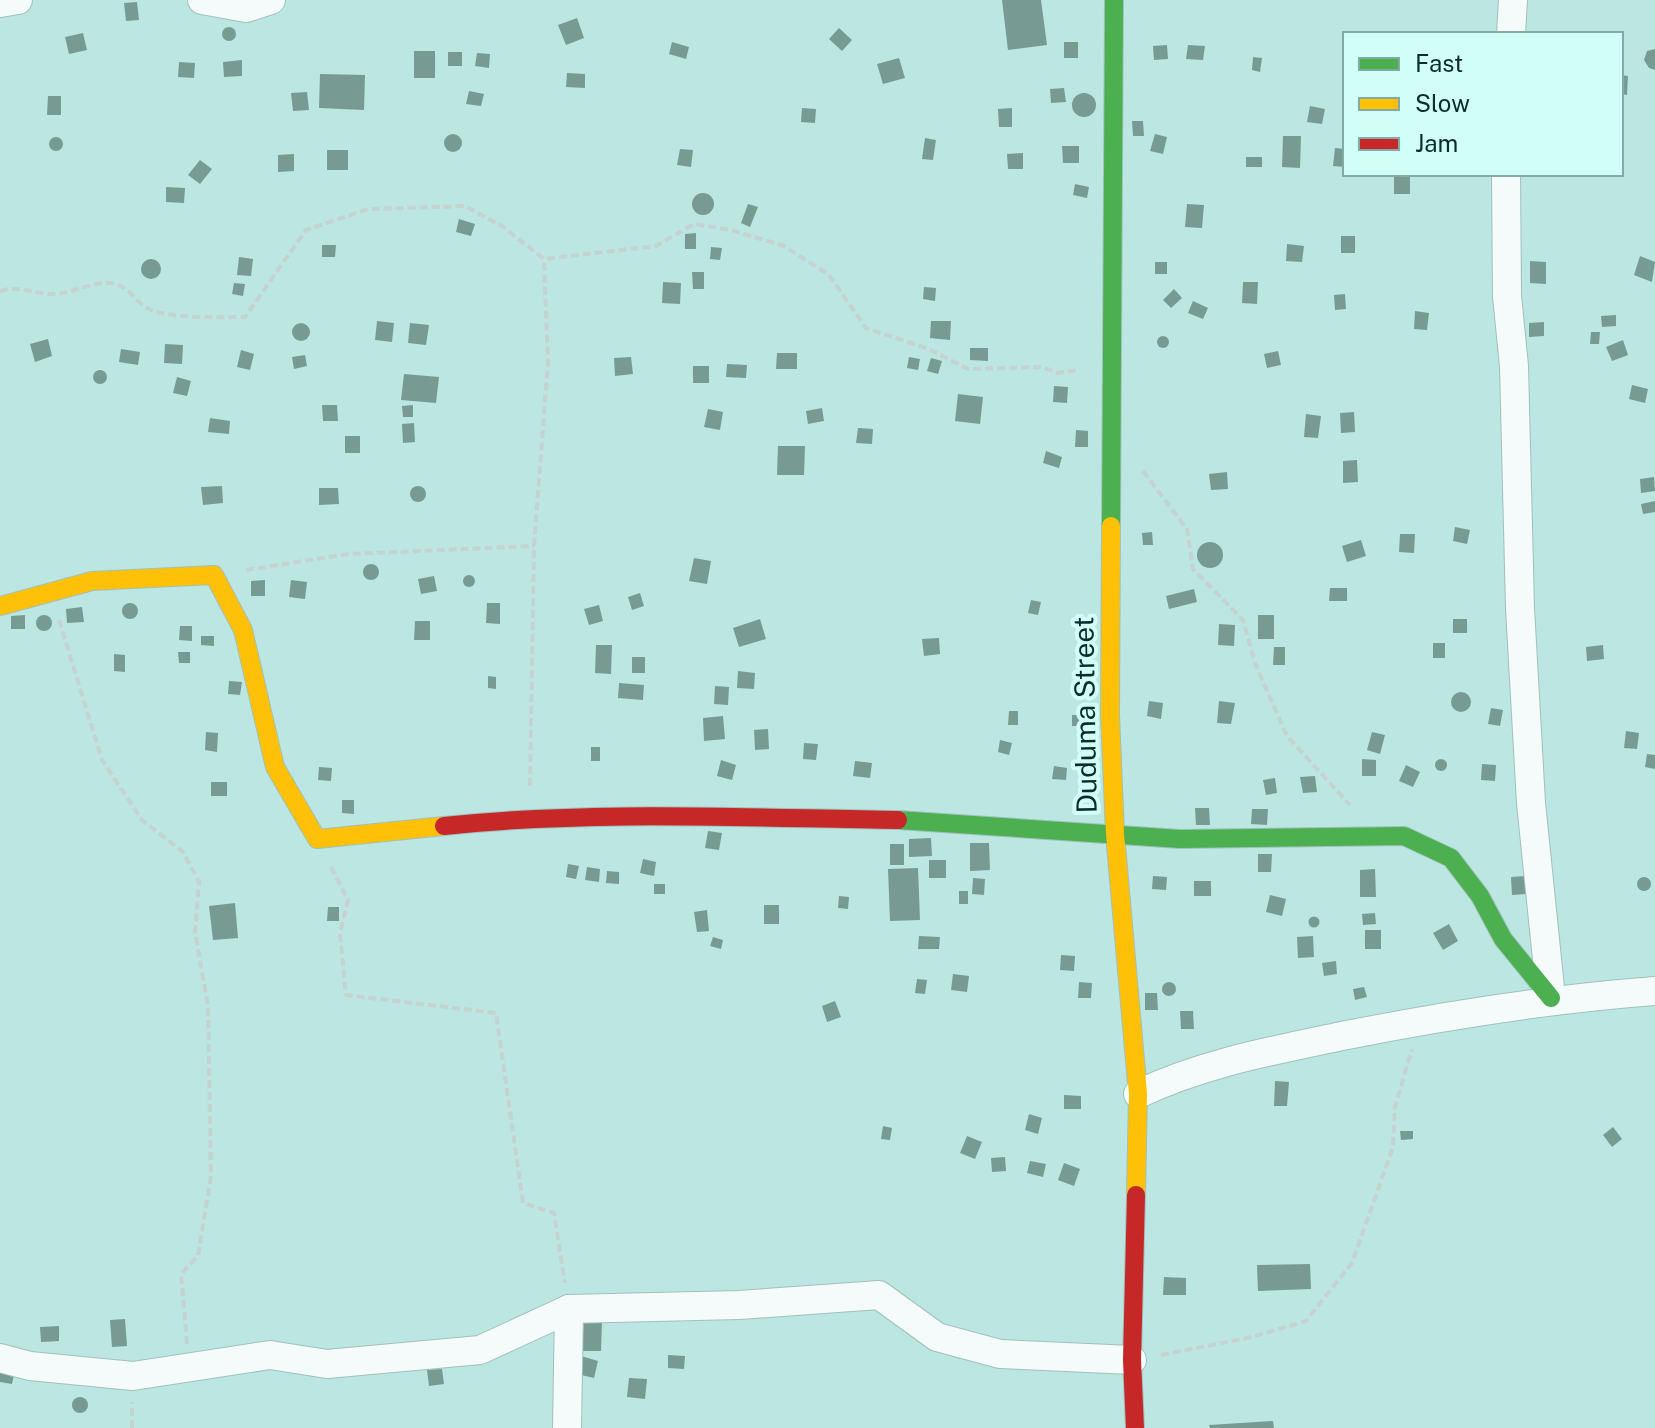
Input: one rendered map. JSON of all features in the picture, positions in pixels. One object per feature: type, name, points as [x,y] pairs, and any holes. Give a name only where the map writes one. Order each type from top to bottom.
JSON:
[{"type":"street","points":[[0,3],[18,0]]},
{"type":"street","points":[[202,0],[246,8],[271,0]]},
{"type":"street","name":"Duduma Street","points":[[1114,0],[1110,715],[1115,834],[1138,1094],[1132,1360],[1135,1428]]},
{"type":"street","points":[[1511,32],[1513,0]]},
{"type":"street","points":[[1506,176],[1507,296],[1514,366],[1520,608],[1531,803],[1551,998]]},
{"type":"street","points":[[0,606],[50,595],[92,581],[214,575],[243,630],[275,767],[317,839],[529,817],[940,820],[1180,839],[1404,836],[1451,858],[1480,896],[1503,939],[1551,998]]},
{"type":"street","points":[[1138,1094],[1183,1073],[1243,1056],[1443,1014],[1551,998],[1655,991]]},
{"type":"street","points":[[0,1358],[30,1366],[133,1376],[270,1355],[327,1364],[480,1350],[569,1309],[739,1305],[879,1295],[937,1337],[987,1351],[1132,1360]]},
{"type":"street","points":[[567,1428],[569,1309]]},
{"type":"path","points":[[0,291],[22,288],[46,294],[68,294],[86,285],[112,283],[126,289],[150,309],[245,317],[306,230],[368,209],[465,206],[502,226],[544,259],[656,246],[694,224],[731,230],[784,246],[829,275],[866,328],[929,349],[968,369],[1043,367],[1057,373],[1110,367]]},
{"type":"path","points":[[529,817],[534,546],[548,362],[544,259]]},
{"type":"path","points":[[1141,468],[1187,529],[1193,569],[1243,620],[1255,663],[1287,736],[1378,836]]},
{"type":"path","points":[[214,575],[348,554],[534,546]]},
{"type":"path","points":[[50,595],[74,661],[102,760],[142,820],[183,852],[199,882],[195,932],[208,1006],[211,1176],[198,1256],[181,1274],[189,1366]]},
{"type":"path","points":[[317,839],[348,900],[340,934],[346,995],[496,1013],[523,1203],[554,1213],[569,1309]]},
{"type":"path","points":[[1132,1360],[1252,1337],[1306,1321],[1352,1263],[1393,1147],[1395,1107],[1407,1053],[1443,1014]]},
{"type":"building","points":[[1002,0],[1041,0],[1047,45],[1008,50]]},
{"type":"building","points":[[137,2],[139,20],[126,21],[124,3]]},
{"type":"building","points":[[577,18],[584,38],[566,45],[558,25]]},
{"type":"building","points":[[229,27],[236,34],[229,41],[222,34]]},
{"type":"building","points":[[839,28],[852,40],[842,51],[829,39]]},
{"type":"building","points":[[83,33],[87,50],[69,54],[65,37]]},
{"type":"building","points":[[672,42],[689,47],[686,59],[669,54]]},
{"type":"building","points":[[1064,42],[1078,42],[1078,58],[1064,58]]},
{"type":"building","points":[[1167,45],[1168,59],[1154,60],[1153,46]]},
{"type":"building","points":[[1188,45],[1205,46],[1203,60],[1186,59]]},
{"type":"building","points":[[1655,49],[1655,70],[1649,68],[1644,60],[1647,51]]},
{"type":"building","points":[[414,51],[435,51],[435,78],[414,78]]},
{"type":"building","points":[[448,52],[462,52],[462,66],[448,66]]},
{"type":"building","points":[[477,53],[490,54],[489,68],[475,66]]},
{"type":"building","points":[[1253,57],[1262,58],[1260,72],[1252,70]]},
{"type":"building","points":[[899,58],[905,78],[883,84],[877,64]]},
{"type":"building","points":[[242,60],[242,76],[224,77],[223,62]]},
{"type":"building","points":[[179,62],[195,63],[194,78],[178,77]]},
{"type":"building","points":[[567,73],[585,74],[585,88],[566,87]]},
{"type":"building","points":[[320,74],[365,75],[364,110],[319,108]]},
{"type":"building","points":[[1623,75],[1628,76],[1627,95],[1623,94]]},
{"type":"building","points":[[1064,88],[1066,102],[1051,103],[1050,89]]},
{"type":"building","points":[[469,91],[484,94],[481,106],[466,104]]},
{"type":"building","points":[[307,92],[309,110],[293,111],[291,93]]},
{"type":"building","points":[[1084,93],[1092,97],[1096,105],[1092,113],[1084,117],[1076,113],[1072,105],[1076,97]]},
{"type":"building","points":[[48,96],[61,96],[61,115],[47,115]]},
{"type":"building","points":[[1310,106],[1325,109],[1322,124],[1307,122]]},
{"type":"building","points":[[802,108],[816,109],[815,123],[801,122]]},
{"type":"building","points":[[1012,108],[1012,127],[999,127],[998,109]]},
{"type":"building","points":[[1132,121],[1143,121],[1144,136],[1133,136]]},
{"type":"building","points":[[453,134],[462,143],[453,152],[444,143]]},
{"type":"building","points":[[1155,134],[1167,137],[1163,154],[1150,151]]},
{"type":"building","points":[[1283,136],[1301,136],[1300,168],[1282,167]]},
{"type":"building","points":[[56,137],[63,144],[56,151],[49,144]]},
{"type":"building","points":[[925,138],[936,140],[933,160],[922,159]]},
{"type":"building","points":[[1062,146],[1079,146],[1079,163],[1063,163]]},
{"type":"building","points":[[1335,148],[1343,149],[1343,167],[1333,166]]},
{"type":"building","points":[[680,149],[693,150],[691,167],[677,165]]},
{"type":"building","points":[[327,150],[348,150],[348,170],[327,170]]},
{"type":"building","points":[[1023,153],[1023,169],[1008,169],[1007,154]]},
{"type":"building","points":[[294,154],[294,171],[278,172],[278,155]]},
{"type":"building","points":[[1246,157],[1262,157],[1262,167],[1246,167]]},
{"type":"building","points":[[200,160],[212,169],[200,184],[188,175]]},
{"type":"building","points":[[1394,176],[1410,176],[1410,194],[1394,194]]},
{"type":"building","points":[[1075,184],[1089,187],[1087,198],[1073,195]]},
{"type":"building","points":[[166,187],[185,188],[184,203],[166,202]]},
{"type":"building","points":[[703,193],[711,196],[714,204],[711,212],[703,215],[695,212],[692,204],[695,196]]},
{"type":"building","points":[[748,204],[758,207],[750,227],[741,223]]},
{"type":"building","points":[[1187,204],[1204,205],[1202,228],[1185,227]]},
{"type":"building","points":[[459,219],[475,224],[471,236],[456,232]]},
{"type":"building","points":[[696,233],[696,249],[685,249],[685,234]]},
{"type":"building","points":[[1341,236],[1355,236],[1355,253],[1341,253]]},
{"type":"building","points":[[1287,244],[1304,246],[1302,262],[1286,261]]},
{"type":"building","points":[[322,245],[336,245],[335,257],[322,257]]},
{"type":"building","points":[[711,247],[722,248],[720,260],[710,259]]},
{"type":"building","points":[[1640,256],[1655,262],[1652,282],[1634,275]]},
{"type":"building","points":[[239,257],[253,259],[251,276],[237,275]]},
{"type":"building","points":[[151,259],[158,262],[161,269],[158,276],[151,279],[144,276],[141,269],[144,262]]},
{"type":"building","points":[[1530,261],[1546,262],[1546,284],[1530,283]]},
{"type":"building","points":[[1155,262],[1167,262],[1167,274],[1155,274]]},
{"type":"building","points":[[692,272],[704,272],[704,289],[693,289]]},
{"type":"building","points":[[663,282],[681,283],[680,304],[662,303]]},
{"type":"building","points":[[1243,282],[1258,282],[1257,304],[1242,303]]},
{"type":"building","points":[[234,283],[245,284],[243,296],[232,294]]},
{"type":"building","points":[[924,287],[936,288],[935,301],[923,299]]},
{"type":"building","points":[[1174,289],[1182,298],[1171,308],[1163,300]]},
{"type":"building","points":[[1345,294],[1346,309],[1335,310],[1334,295]]},
{"type":"building","points":[[1193,301],[1208,308],[1203,319],[1188,313]]},
{"type":"building","points":[[1415,311],[1429,313],[1427,330],[1414,329]]},
{"type":"building","points":[[1616,315],[1616,326],[1602,327],[1601,316]]},
{"type":"building","points":[[377,321],[394,323],[392,342],[375,340]]},
{"type":"building","points":[[931,321],[951,321],[950,340],[930,338]]},
{"type":"building","points":[[1544,322],[1544,336],[1529,337],[1529,323]]},
{"type":"building","points":[[297,323],[305,323],[310,332],[308,339],[297,341],[292,336],[292,328]]},
{"type":"building","points":[[410,323],[429,325],[426,345],[408,343]]},
{"type":"building","points":[[1591,332],[1600,332],[1599,344],[1590,344]]},
{"type":"building","points":[[1163,336],[1169,342],[1163,348],[1157,342]]},
{"type":"building","points":[[48,339],[52,356],[35,362],[30,344]]},
{"type":"building","points":[[1623,340],[1628,355],[1612,361],[1606,347]]},
{"type":"building","points":[[165,344],[183,345],[182,364],[164,363]]},
{"type":"building","points":[[970,348],[988,348],[988,361],[970,360]]},
{"type":"building","points":[[121,349],[140,352],[138,365],[119,362]]},
{"type":"building","points":[[241,350],[254,354],[250,370],[237,367]]},
{"type":"building","points":[[1278,351],[1281,365],[1267,368],[1264,354]]},
{"type":"building","points":[[777,353],[797,353],[797,369],[776,369]]},
{"type":"building","points":[[305,355],[307,366],[294,369],[292,357]]},
{"type":"building","points":[[631,357],[633,374],[615,376],[614,358]]},
{"type":"building","points":[[909,357],[920,359],[918,370],[907,368]]},
{"type":"building","points":[[931,358],[942,361],[938,374],[927,371]]},
{"type":"building","points":[[727,364],[747,365],[746,378],[726,377]]},
{"type":"building","points":[[693,366],[709,366],[709,383],[693,383]]},
{"type":"building","points":[[100,370],[107,377],[100,384],[93,377]]},
{"type":"building","points":[[404,374],[439,377],[436,403],[401,400]]},
{"type":"building","points":[[177,377],[191,381],[187,396],[173,393]]},
{"type":"building","points":[[1632,385],[1648,389],[1645,403],[1629,399]]},
{"type":"building","points":[[1054,386],[1068,387],[1067,403],[1053,402]]},
{"type":"building","points":[[958,394],[983,397],[980,424],[955,421]]},
{"type":"building","points":[[322,405],[337,405],[338,421],[323,421]]},
{"type":"building","points":[[413,405],[413,417],[403,417],[402,406]]},
{"type":"building","points":[[822,408],[824,421],[808,424],[806,411]]},
{"type":"building","points":[[708,409],[723,412],[720,430],[704,427]]},
{"type":"building","points":[[1354,412],[1355,432],[1341,433],[1340,413]]},
{"type":"building","points":[[1306,414],[1321,416],[1318,438],[1304,437]]},
{"type":"building","points":[[210,418],[230,421],[229,434],[208,432]]},
{"type":"building","points":[[414,423],[415,442],[403,443],[402,424]]},
{"type":"building","points":[[858,428],[873,429],[872,444],[856,443]]},
{"type":"building","points":[[1076,430],[1088,431],[1088,447],[1075,447]]},
{"type":"building","points":[[345,436],[360,436],[360,453],[345,453]]},
{"type":"building","points":[[778,446],[805,446],[804,475],[777,475]]},
{"type":"building","points":[[1046,451],[1062,457],[1059,468],[1043,463]]},
{"type":"building","points":[[1357,460],[1358,482],[1343,483],[1343,461]]},
{"type":"building","points":[[1227,472],[1228,489],[1211,490],[1209,474]]},
{"type":"building","points":[[1654,477],[1655,491],[1641,493],[1640,479]]},
{"type":"building","points":[[222,486],[223,503],[203,505],[201,487]]},
{"type":"building","points":[[418,486],[424,488],[424,500],[418,502],[412,500],[410,494],[412,488]]},
{"type":"building","points":[[319,488],[338,488],[339,504],[319,505]]},
{"type":"building","points":[[1655,501],[1655,512],[1643,514],[1641,504]]},
{"type":"building","points":[[1455,527],[1470,530],[1467,544],[1453,541]]},
{"type":"building","points":[[1152,532],[1153,545],[1143,545],[1142,533]]},
{"type":"building","points":[[1400,534],[1415,534],[1414,553],[1399,552]]},
{"type":"building","points":[[1361,540],[1366,556],[1347,562],[1342,546]]},
{"type":"building","points":[[1210,542],[1219,546],[1223,555],[1219,564],[1210,568],[1201,564],[1197,555],[1201,546]]},
{"type":"building","points":[[694,558],[711,561],[707,584],[689,581]]},
{"type":"building","points":[[371,564],[377,566],[377,578],[371,580],[365,578],[363,572],[365,566]]},
{"type":"building","points":[[469,575],[475,581],[469,587],[463,581]]},
{"type":"building","points":[[434,576],[437,591],[421,594],[418,579]]},
{"type":"building","points":[[265,580],[265,596],[251,596],[251,581]]},
{"type":"building","points":[[291,580],[307,582],[305,599],[289,597]]},
{"type":"building","points":[[1330,588],[1347,588],[1347,601],[1329,601]]},
{"type":"building","points":[[1194,589],[1197,602],[1169,609],[1166,596]]},
{"type":"building","points":[[640,593],[644,606],[632,610],[628,597]]},
{"type":"building","points":[[1031,600],[1041,602],[1038,615],[1028,613]]},
{"type":"building","points":[[130,603],[136,605],[136,617],[130,619],[124,617],[122,611],[124,605]]},
{"type":"building","points":[[487,603],[500,603],[500,624],[486,623]]},
{"type":"building","points":[[599,605],[603,621],[589,625],[584,609]]},
{"type":"building","points":[[82,607],[84,622],[67,623],[66,609]]},
{"type":"building","points":[[25,615],[25,629],[11,629],[11,616]]},
{"type":"building","points":[[44,615],[52,623],[44,631],[36,623]]},
{"type":"building","points":[[1258,615],[1274,615],[1274,639],[1258,639]]},
{"type":"building","points":[[760,619],[766,639],[739,647],[733,628]]},
{"type":"building","points":[[1453,619],[1467,619],[1467,633],[1453,633]]},
{"type":"building","points":[[415,621],[430,621],[430,640],[414,640]]},
{"type":"building","points":[[1219,624],[1235,625],[1234,646],[1218,645]]},
{"type":"building","points":[[180,626],[192,626],[192,641],[179,640]]},
{"type":"building","points":[[201,636],[214,636],[214,646],[201,645]]},
{"type":"building","points":[[939,638],[940,654],[924,656],[922,639]]},
{"type":"building","points":[[1433,643],[1445,643],[1445,658],[1433,658]]},
{"type":"building","points":[[596,645],[612,645],[611,674],[595,673]]},
{"type":"building","points":[[1603,645],[1604,659],[1587,661],[1586,647]]},
{"type":"building","points":[[1274,647],[1285,647],[1285,665],[1273,665]]},
{"type":"building","points":[[178,652],[190,652],[190,663],[179,663]]},
{"type":"building","points":[[114,654],[125,655],[125,672],[114,671]]},
{"type":"building","points":[[632,657],[645,657],[645,673],[632,673]]},
{"type":"building","points":[[738,671],[755,673],[754,689],[737,688]]},
{"type":"building","points":[[488,676],[496,677],[496,689],[488,688]]},
{"type":"building","points":[[229,681],[242,682],[240,695],[228,694]]},
{"type":"building","points":[[619,683],[644,685],[643,700],[618,698]]},
{"type":"building","points":[[715,686],[729,687],[728,705],[714,704]]},
{"type":"building","points":[[1461,692],[1468,695],[1471,702],[1468,709],[1461,712],[1454,709],[1451,702],[1454,695]]},
{"type":"building","points":[[1149,701],[1163,703],[1161,719],[1147,716]]},
{"type":"building","points":[[1219,701],[1235,703],[1231,724],[1217,723]]},
{"type":"building","points":[[1491,708],[1503,710],[1500,726],[1488,724]]},
{"type":"building","points":[[1009,711],[1018,711],[1018,725],[1008,725]]},
{"type":"building","points":[[1072,715],[1088,715],[1088,726],[1072,726]]},
{"type":"building","points":[[723,716],[725,739],[704,741],[703,718]]},
{"type":"building","points":[[768,729],[769,749],[755,750],[754,730]]},
{"type":"building","points":[[1626,731],[1639,733],[1637,749],[1624,748]]},
{"type":"building","points":[[206,732],[218,733],[217,752],[205,750]]},
{"type":"building","points":[[1372,732],[1385,735],[1380,754],[1367,750]]},
{"type":"building","points":[[1000,740],[1012,743],[1009,755],[998,752]]},
{"type":"building","points":[[804,743],[818,744],[816,760],[803,759]]},
{"type":"building","points":[[591,747],[600,747],[600,761],[591,761]]},
{"type":"building","points":[[1647,754],[1655,755],[1655,769],[1645,767]]},
{"type":"building","points":[[1362,759],[1376,760],[1376,776],[1362,776]]},
{"type":"building","points":[[1441,759],[1447,765],[1441,771],[1435,765]]},
{"type":"building","points":[[721,760],[736,765],[732,780],[717,776]]},
{"type":"building","points":[[855,761],[872,763],[870,778],[853,776]]},
{"type":"building","points":[[1482,764],[1496,765],[1495,781],[1481,780]]},
{"type":"building","points":[[1406,765],[1420,772],[1413,787],[1399,781]]},
{"type":"building","points":[[1054,766],[1067,768],[1066,780],[1052,779]]},
{"type":"building","points":[[319,767],[332,768],[331,781],[318,780]]},
{"type":"building","points":[[1315,776],[1317,792],[1303,793],[1300,777]]},
{"type":"building","points":[[1275,778],[1277,793],[1266,795],[1263,780]]},
{"type":"building","points":[[211,782],[227,782],[227,796],[211,796]]},
{"type":"building","points":[[342,800],[354,800],[354,814],[342,813]]},
{"type":"building","points":[[1195,808],[1209,808],[1210,825],[1196,825]]},
{"type":"building","points":[[1252,809],[1268,809],[1267,825],[1251,824]]},
{"type":"building","points":[[708,831],[722,833],[719,850],[705,848]]},
{"type":"building","points":[[931,838],[932,856],[909,857],[909,839]]},
{"type":"building","points":[[970,843],[989,843],[990,870],[970,871]]},
{"type":"building","points":[[890,844],[904,844],[904,865],[890,865]]},
{"type":"building","points":[[1258,854],[1272,854],[1271,872],[1258,872]]},
{"type":"building","points":[[643,859],[656,862],[654,876],[640,873]]},
{"type":"building","points":[[929,860],[946,860],[946,878],[929,878]]},
{"type":"building","points":[[568,864],[579,866],[576,879],[566,877]]},
{"type":"building","points":[[587,867],[600,869],[599,882],[585,880]]},
{"type":"building","points":[[918,868],[920,920],[890,921],[888,869]]},
{"type":"building","points":[[1375,869],[1376,897],[1360,897],[1360,870]]},
{"type":"building","points":[[607,871],[619,872],[619,884],[606,883]]},
{"type":"building","points":[[1153,876],[1167,877],[1166,890],[1152,889]]},
{"type":"building","points":[[1526,876],[1527,894],[1512,895],[1511,877]]},
{"type":"building","points":[[1644,877],[1651,884],[1644,891],[1637,884]]},
{"type":"building","points":[[973,878],[985,879],[984,895],[972,894]]},
{"type":"building","points":[[1194,881],[1211,881],[1211,896],[1194,896]]},
{"type":"building","points":[[654,884],[665,884],[665,894],[654,894]]},
{"type":"building","points":[[959,891],[968,891],[968,904],[959,904]]},
{"type":"building","points":[[1270,895],[1286,899],[1282,916],[1266,912]]},
{"type":"building","points":[[839,896],[849,897],[848,909],[838,908]]},
{"type":"building","points":[[235,903],[238,938],[213,940],[209,906]]},
{"type":"building","points":[[764,905],[779,905],[779,924],[764,924]]},
{"type":"building","points":[[328,907],[339,907],[339,921],[327,921]]},
{"type":"building","points":[[707,910],[709,931],[697,932],[694,912]]},
{"type":"building","points":[[1375,913],[1376,924],[1363,925],[1362,914]]},
{"type":"building","points":[[1314,916],[1320,922],[1314,928],[1308,922]]},
{"type":"building","points":[[1449,924],[1458,941],[1443,950],[1433,933]]},
{"type":"building","points":[[1365,930],[1381,930],[1381,949],[1365,949]]},
{"type":"building","points":[[919,936],[940,937],[939,949],[918,949]]},
{"type":"building","points":[[1313,936],[1314,957],[1298,958],[1297,937]]},
{"type":"building","points":[[713,937],[723,940],[721,949],[710,946]]},
{"type":"building","points":[[1061,955],[1075,956],[1074,971],[1060,970]]},
{"type":"building","points":[[1336,961],[1337,974],[1324,976],[1322,963]]},
{"type":"building","points":[[953,974],[969,976],[967,992],[951,990]]},
{"type":"building","points":[[917,979],[927,980],[925,994],[915,993]]},
{"type":"building","points":[[1079,982],[1092,983],[1091,998],[1078,998]]},
{"type":"building","points":[[1169,982],[1176,989],[1169,996],[1162,989]]},
{"type":"building","points":[[1364,987],[1367,997],[1355,1000],[1353,989]]},
{"type":"building","points":[[1145,993],[1157,993],[1158,1010],[1145,1010]]},
{"type":"building","points":[[835,1001],[841,1017],[827,1022],[822,1006]]},
{"type":"building","points":[[1180,1011],[1193,1011],[1194,1029],[1181,1029]]},
{"type":"building","points":[[1275,1081],[1289,1082],[1287,1106],[1274,1106]]},
{"type":"building","points":[[1064,1095],[1081,1096],[1081,1109],[1064,1109]]},
{"type":"building","points":[[1029,1114],[1042,1118],[1038,1134],[1025,1130]]},
{"type":"building","points":[[883,1126],[892,1128],[890,1140],[881,1139]]},
{"type":"building","points":[[1613,1127],[1622,1139],[1612,1147],[1603,1135]]},
{"type":"building","points":[[1400,1131],[1413,1131],[1413,1139],[1401,1140]]},
{"type":"building","points":[[967,1136],[982,1142],[975,1159],[960,1153]]},
{"type":"building","points":[[1005,1157],[1006,1171],[992,1172],[991,1158]]},
{"type":"building","points":[[1030,1161],[1046,1164],[1043,1177],[1027,1173]]},
{"type":"building","points":[[1064,1163],[1080,1169],[1074,1186],[1058,1180]]},
{"type":"building","points":[[1310,1264],[1311,1289],[1258,1291],[1257,1265]]},
{"type":"building","points":[[1164,1277],[1186,1278],[1186,1295],[1163,1295]]},
{"type":"building","points":[[125,1319],[127,1346],[112,1347],[110,1320]]},
{"type":"building","points":[[584,1321],[602,1321],[601,1351],[582,1351]]},
{"type":"building","points":[[59,1326],[59,1341],[41,1342],[40,1327]]},
{"type":"building","points":[[668,1355],[685,1356],[684,1369],[668,1368]]},
{"type":"building","points":[[581,1356],[598,1361],[594,1378],[577,1374]]},
{"type":"building","points":[[15,1369],[12,1384],[0,1382],[0,1371]]},
{"type":"building","points":[[442,1369],[444,1384],[429,1386],[427,1370]]},
{"type":"building","points":[[629,1378],[647,1379],[645,1399],[627,1397]]},
{"type":"building","points":[[77,1397],[83,1397],[88,1405],[86,1411],[77,1413],[72,1408],[72,1402]]},
{"type":"building","points":[[1273,1421],[1274,1428],[1210,1428],[1209,1425]]},
{"type":"traffic: fast","points":[[1111,526],[1114,0]]},
{"type":"traffic: fast","points":[[898,820],[1180,839],[1404,836],[1451,858],[1480,896],[1503,939],[1551,998]]},
{"type":"traffic: slow","points":[[1111,526],[1110,715],[1115,834],[1138,1094],[1136,1195]]},
{"type":"traffic: slow","points":[[0,606],[92,581],[214,575],[243,630],[275,767],[317,839],[444,826]]},
{"type":"traffic: jam","points":[[444,826],[614,817],[898,820]]},
{"type":"traffic: jam","points":[[1135,1428],[1132,1360],[1136,1195]]}]
